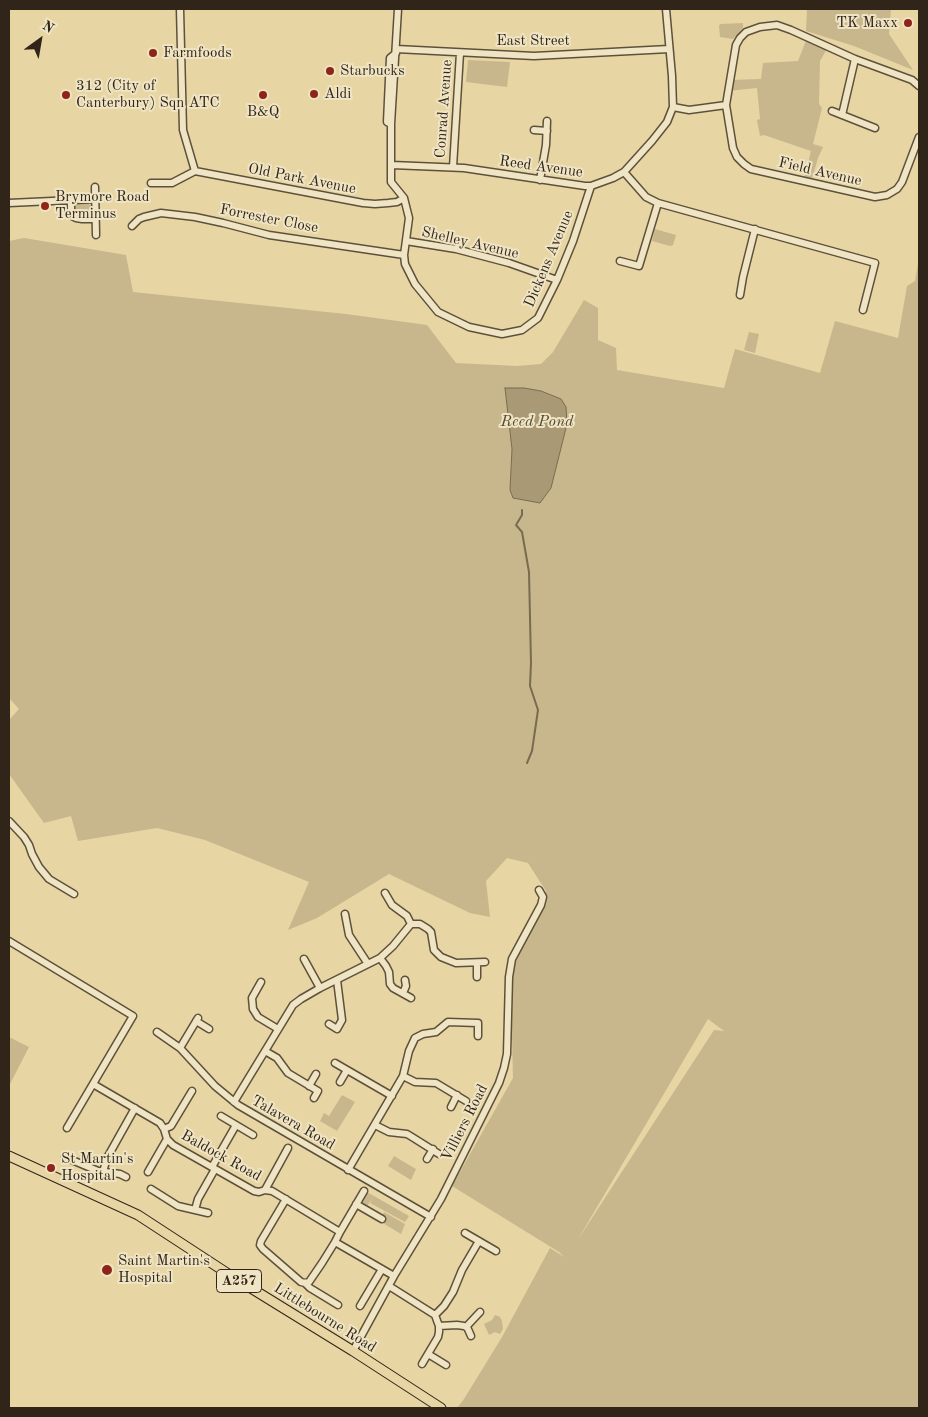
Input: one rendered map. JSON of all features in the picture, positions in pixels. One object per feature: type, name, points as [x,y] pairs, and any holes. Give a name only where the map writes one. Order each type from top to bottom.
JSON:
[{"type":"main road","name":"Littlebourne Road","points":[[9,1156],[138,1215],[441,1408]]},
{"type":"street","points":[[151,184],[172,183],[195,171],[183,130],[180,9]]},
{"type":"street","points":[[398,9],[391,124],[391,182],[404,198],[408,218],[404,255]]},
{"type":"street","points":[[666,9],[673,108],[689,110],[726,105]]},
{"type":"street","name":"Field Avenue","points":[[919,86],[912,80],[855,59],[802,34],[777,26],[760,27],[746,32],[736,46],[726,105],[733,148],[737,157],[744,164],[751,168],[875,197],[887,195],[897,189],[902,182],[919,137]]},
{"type":"street","name":"East Street","points":[[396,51],[534,56],[669,49]]},
{"type":"street","name":"Conrad Avenue","points":[[453,167],[460,53]]},
{"type":"street","points":[[842,115],[855,59]]},
{"type":"street","name":"Reed Avenue","points":[[392,165],[453,167],[591,186],[624,172],[667,122],[673,108]]},
{"type":"street","points":[[832,111],[875,128]]},
{"type":"street","points":[[540,180],[546,146],[547,121]]},
{"type":"street","points":[[534,130],[547,131]]},
{"type":"street","name":"Old Park Avenue","points":[[195,171],[363,203],[397,202],[404,198]]},
{"type":"street","points":[[624,172],[646,197],[658,204],[875,263],[863,310]]},
{"type":"street","name":"Dickens Avenue","points":[[404,255],[405,264],[415,284],[438,312],[469,327],[502,334],[522,330],[538,318],[557,280],[573,241],[591,186]]},
{"type":"street","points":[[95,187],[96,235]]},
{"type":"street","points":[[70,200],[72,216],[82,219],[96,218]]},
{"type":"street","points":[[9,204],[96,200]]},
{"type":"street","points":[[620,261],[640,266],[658,204]]},
{"type":"street","name":"Forrester Close","points":[[132,226],[138,219],[144,216],[161,213],[194,217],[269,236],[404,255]]},
{"type":"street","points":[[740,295],[755,229]]},
{"type":"street","name":"Shelley Avenue","points":[[406,241],[456,249],[509,263],[557,280]]},
{"type":"street","points":[[9,821],[26,841],[39,867],[49,878],[74,894]]},
{"type":"street","name":"Villiers Road","points":[[353,1351],[394,1276],[431,1217],[499,1083],[506,1054],[509,977],[512,958],[541,905],[543,897],[538,890]]},
{"type":"street","points":[[385,893],[392,905],[407,916],[412,924]]},
{"type":"street","points":[[346,914],[349,935],[368,964]]},
{"type":"street","points":[[234,1102],[292,1006],[300,999],[320,988],[380,958],[412,924],[420,924],[432,932],[434,950],[441,957],[456,963],[485,962]]},
{"type":"street","points":[[9,941],[133,1016],[67,1128]]},
{"type":"street","points":[[380,958],[389,972],[390,984],[393,988],[411,998]]},
{"type":"street","points":[[304,959],[320,988]]},
{"type":"street","points":[[477,963],[477,977]]},
{"type":"street","points":[[329,1024],[337,1029],[342,1020],[337,980]]},
{"type":"street","points":[[403,993],[406,986],[405,980]]},
{"type":"street","points":[[261,982],[252,998],[253,1009],[258,1017],[278,1029]]},
{"type":"street","points":[[180,1048],[197,1020],[209,1029]]},
{"type":"street","points":[[348,1170],[403,1076],[409,1051],[415,1038],[423,1034],[436,1032],[448,1022],[478,1023],[478,1036]]},
{"type":"street","name":"Talavera Road","points":[[157,1032],[180,1048],[234,1102],[431,1217]]},
{"type":"street","points":[[265,1051],[277,1058],[288,1073],[318,1091],[314,1098]]},
{"type":"street","points":[[335,1063],[392,1096]]},
{"type":"street","points":[[340,1082],[347,1070]]},
{"type":"street","points":[[309,1086],[316,1074]]},
{"type":"street","points":[[403,1076],[415,1082],[436,1083],[466,1100]]},
{"type":"street","name":"Baldock Road","points":[[93,1084],[157,1121],[164,1129],[170,1142],[213,1168],[254,1191],[272,1191],[340,1232]]},
{"type":"street","points":[[164,1129],[171,1126],[192,1091]]},
{"type":"street","points":[[450,1107],[457,1095]]},
{"type":"street","points":[[103,1172],[107,1158],[136,1108]]},
{"type":"street","points":[[221,1116],[253,1135]]},
{"type":"street","points":[[195,1210],[198,1199],[236,1125]]},
{"type":"street","points":[[375,1125],[389,1132],[407,1134],[440,1154]]},
{"type":"street","points":[[160,1170],[150,1168],[167,1139]]},
{"type":"street","points":[[265,1190],[288,1148]]},
{"type":"street","points":[[427,1159],[433,1149]]},
{"type":"street","points":[[65,1157],[103,1172],[120,1174],[126,1177]]},
{"type":"street","points":[[151,1189],[178,1206],[208,1213]]},
{"type":"street","points":[[305,1283],[309,1282],[321,1265],[364,1191]]},
{"type":"street","points":[[286,1199],[261,1241],[260,1246],[302,1282],[338,1305]]},
{"type":"street","points":[[356,1204],[382,1219]]},
{"type":"street","points":[[465,1233],[496,1251]]},
{"type":"street","points":[[435,1315],[444,1306],[456,1286],[462,1270],[479,1241]]},
{"type":"street","points":[[335,1242],[394,1276]]},
{"type":"street","points":[[360,1306],[382,1269]]},
{"type":"street","points":[[389,1286],[435,1315],[439,1326],[438,1337],[422,1364]]},
{"type":"street","points":[[466,1327],[480,1312]]},
{"type":"street","points":[[439,1326],[457,1325],[466,1327],[472,1336]]},
{"type":"street","points":[[428,1354],[446,1365]]},
{"type":"shaded area","points":[[807,9],[891,9],[889,34],[913,70],[854,46],[806,31]]},
{"type":"shaded area","points":[[743,23],[743,28],[733,39],[720,37],[720,24]]},
{"type":"shaded area","points":[[807,38],[828,47],[820,61],[819,104],[822,108],[813,144],[823,147],[811,182],[804,180],[811,151],[764,135],[760,136],[757,120],[760,119],[757,88],[728,91],[730,80],[761,79],[763,63],[798,61]]},
{"type":"shaded area","points":[[468,60],[510,62],[507,87],[466,82]]},
{"type":"shaded area","points":[[87,202],[93,208],[88,217],[79,217],[74,213],[75,204]]},
{"type":"shaded area","points":[[655,229],[676,235],[673,245],[670,246],[652,241]]},
{"type":"shaded area","points":[[24,238],[126,255],[133,292],[346,314],[427,325],[456,363],[517,366],[541,364],[553,352],[584,300],[598,308],[598,340],[616,348],[617,370],[724,388],[735,349],[820,373],[835,321],[898,338],[907,286],[915,281],[919,258],[919,1408],[457,1408],[502,1337],[550,1248],[564,1257],[559,1252],[452,1186],[513,1078],[511,997],[514,962],[546,891],[528,863],[507,858],[486,881],[490,917],[470,913],[389,874],[317,918],[288,930],[309,882],[205,840],[157,828],[78,841],[71,816],[44,823],[9,774],[9,720],[19,709],[9,698],[9,241]],"holes":[[[524,388],[541,391],[561,399],[567,424],[551,488],[540,503],[513,498],[510,490],[512,449],[505,389]],[[708,1019],[724,1031],[714,1030],[577,1241]]]},
{"type":"shaded area","points":[[749,332],[759,334],[755,353],[744,350]]},
{"type":"shaded area","points":[[9,1037],[29,1047],[9,1086]]},
{"type":"shaded area","points":[[342,1095],[355,1102],[337,1131],[320,1121],[324,1113],[329,1116]]},
{"type":"shaded area","points":[[394,1156],[416,1169],[411,1180],[388,1166]]},
{"type":"shaded area","points":[[367,1192],[409,1216],[405,1222],[370,1203],[373,1197],[366,1208],[363,1206],[362,1202]]},
{"type":"shaded area","points":[[384,1212],[405,1224],[401,1234],[381,1222]]},
{"type":"shaded area","points":[[495,1315],[500,1317],[503,1329],[500,1334],[495,1332],[489,1335],[484,1324],[492,1320]]},
{"type":"water","name":"Reed Pond","points":[[505,388],[524,388],[541,391],[561,399],[566,407],[567,424],[551,488],[540,503],[513,498],[510,490],[512,449]]},
{"type":"waterway","points":[[522,510],[522,515],[516,525],[522,532],[529,572],[530,686],[538,710],[532,751],[527,763]]},
{"type":"place","name":"TK Maxx","points":[[908,23]]},
{"type":"place","name":"Farmfoods","points":[[153,53]]},
{"type":"place","name":"Starbucks","points":[[330,71]]},
{"type":"place","name":"Aldi","points":[[314,94]]},
{"type":"place","name":"312 (City of Canterbury) Sqn ATC","points":[[66,95]]},
{"type":"place","name":"B&Q","points":[[263,95]]},
{"type":"place","name":"Brymore Road Terminus","points":[[45,206]]},
{"type":"place","name":"St Martin's Hospital","points":[[51,1168]]},
{"type":"place","name":"Saint Martin's Hospital","points":[[107,1270]]}]
